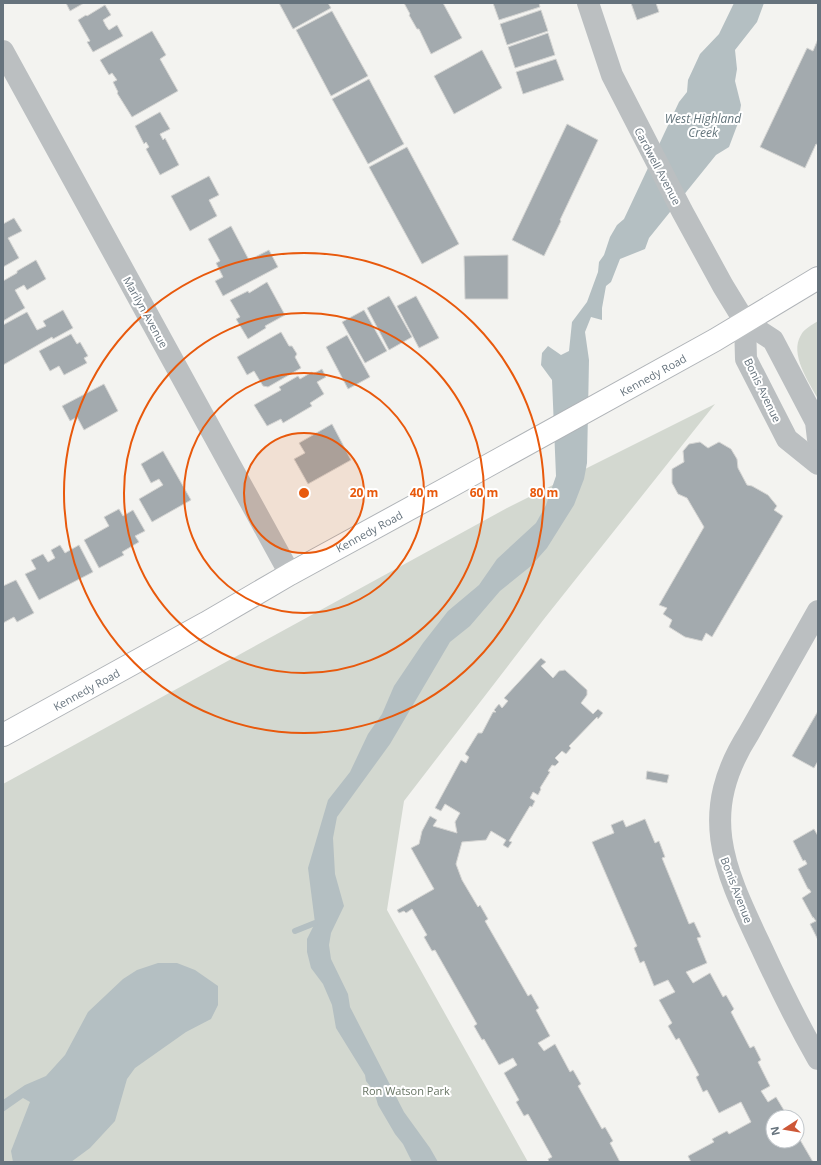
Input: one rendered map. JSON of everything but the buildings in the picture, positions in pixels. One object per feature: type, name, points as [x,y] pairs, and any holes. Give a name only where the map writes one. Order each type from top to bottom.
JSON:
[{"type":"main road","name":"Kennedy Road","points":[[3,735],[206,623],[290,574],[610,398],[745,322],[818,278]]},
{"type":"street","name":"Cardwell Avenue","points":[[588,3],[612,75],[682,211],[723,286],[745,322]]},
{"type":"street","name":"Marilyn Avenue","points":[[3,50],[290,574]]},
{"type":"street","points":[[745,322],[773,340],[816,422],[818,439]]},
{"type":"street","name":"Bonis Avenue","points":[[745,322],[746,359],[787,439],[818,464]]},
{"type":"street","name":"Bonis Avenue","points":[[818,611],[738,751],[727,775],[720,806],[720,838],[727,870],[750,923],[780,988],[818,1059]]},
{"type":"green space","points":[[818,321],[818,399],[802,368],[797,351],[802,333]]},
{"type":"green space","name":"Ron Watson Park","points":[[715,404],[544,619],[404,801],[387,910],[528,1162],[3,1162],[3,784],[507,508]]},
{"type":"water","name":"West Highland Creek","points":[[734,3],[764,3],[757,22],[735,50],[737,69],[735,81],[741,105],[738,123],[729,147],[716,155],[649,238],[645,249],[620,259],[611,282],[606,286],[602,308],[602,320],[591,317],[585,332],[589,360],[587,463],[584,479],[574,505],[547,548],[531,566],[500,591],[470,626],[450,642],[390,744],[337,817],[333,838],[335,874],[344,906],[331,933],[329,945],[331,959],[348,994],[350,1007],[404,1112],[430,1148],[438,1162],[412,1162],[403,1144],[395,1134],[378,1105],[374,1091],[366,1081],[365,1075],[336,1028],[332,1005],[323,984],[311,968],[307,952],[307,939],[315,923],[308,868],[328,800],[350,772],[368,734],[382,714],[394,686],[423,643],[448,611],[479,585],[497,559],[536,523],[546,505],[556,476],[552,380],[541,365],[542,353],[548,346],[561,355],[569,351],[572,322],[587,302],[598,272],[599,262],[604,255],[610,237],[617,225],[624,219],[679,102],[687,92],[688,80],[700,54],[719,34]]},
{"type":"water","points":[[158,963],[177,963],[195,970],[218,986],[218,1005],[211,1019],[186,1032],[135,1068],[127,1079],[115,1121],[90,1148],[71,1162],[13,1162],[11,1151],[30,1102],[23,1098],[3,1112],[3,1100],[25,1085],[46,1076],[65,1055],[88,1012],[123,979],[137,970]]},
{"type":"waterway","points":[[295,931],[315,923]]}]
